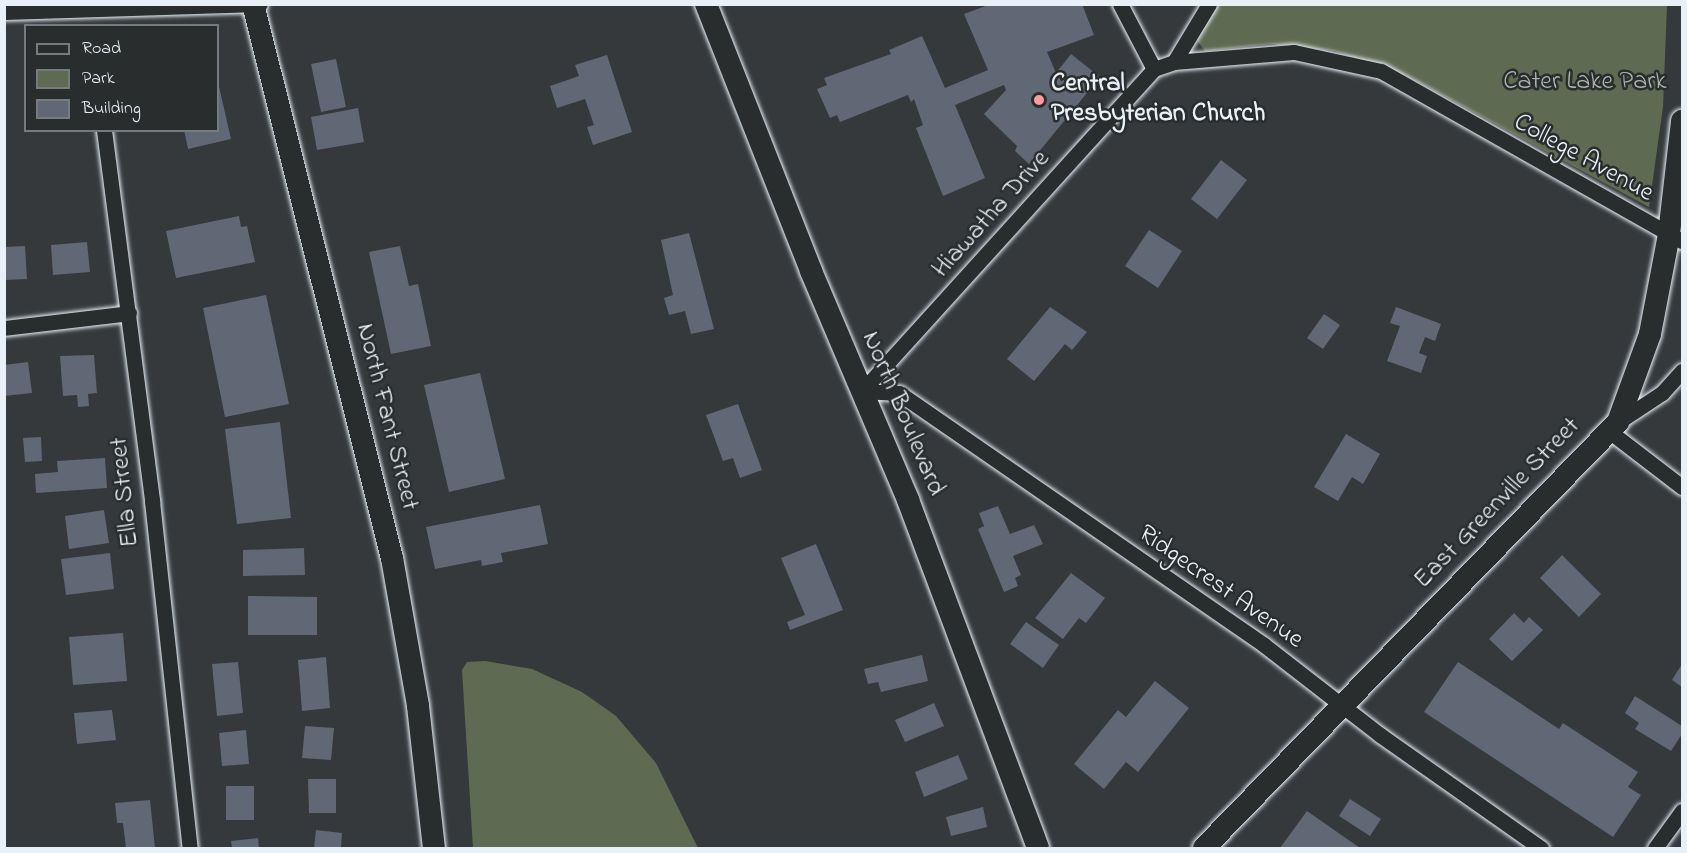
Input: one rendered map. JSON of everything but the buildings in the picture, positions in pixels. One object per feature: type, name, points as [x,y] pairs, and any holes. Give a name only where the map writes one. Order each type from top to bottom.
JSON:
[{"type":"main road","name":"North Boulevard","points":[[706,4],[908,500],[1038,849]]},
{"type":"main road","name":"North Fant Street","points":[[253,5],[392,558],[418,706],[434,849]]},
{"type":"main road","name":"East Greenville Street","points":[[1204,849],[1613,427],[1650,334],[1676,238],[1683,121]]},
{"type":"street","points":[[4,12],[87,7],[260,4]]},
{"type":"street","points":[[1120,4],[1154,69]]},
{"type":"street","points":[[1174,62],[1209,4]]},
{"type":"street","points":[[87,7],[89,24]]},
{"type":"street","name":"College Avenue","points":[[1154,69],[1174,62],[1294,52],[1381,72],[1676,238]]},
{"type":"street","name":"Hiawatha Drive","points":[[862,391],[1154,69]]},
{"type":"street","name":"Ella Street","points":[[104,132],[129,313],[190,849]]},
{"type":"street","points":[[4,328],[129,313]]},
{"type":"street","points":[[1683,372],[1662,393],[1613,427],[1683,487]]},
{"type":"street","name":"Ridgecrest Avenue","points":[[862,391],[899,393],[1264,645],[1342,706],[1540,849]]},
{"type":"street","points":[[1655,849],[1683,811]]},
{"type":"green space","name":"Cater Lake Park","points":[[1218,5],[1667,5],[1663,107],[1649,207],[1405,75],[1334,51],[1271,44],[1205,51],[1196,39]]},
{"type":"green space","points":[[485,661],[532,669],[582,692],[616,716],[656,763],[698,848],[473,848],[462,670],[467,662]]},
{"type":"place","name":"Central Presbyterian Church","points":[[1039,100]]}]
